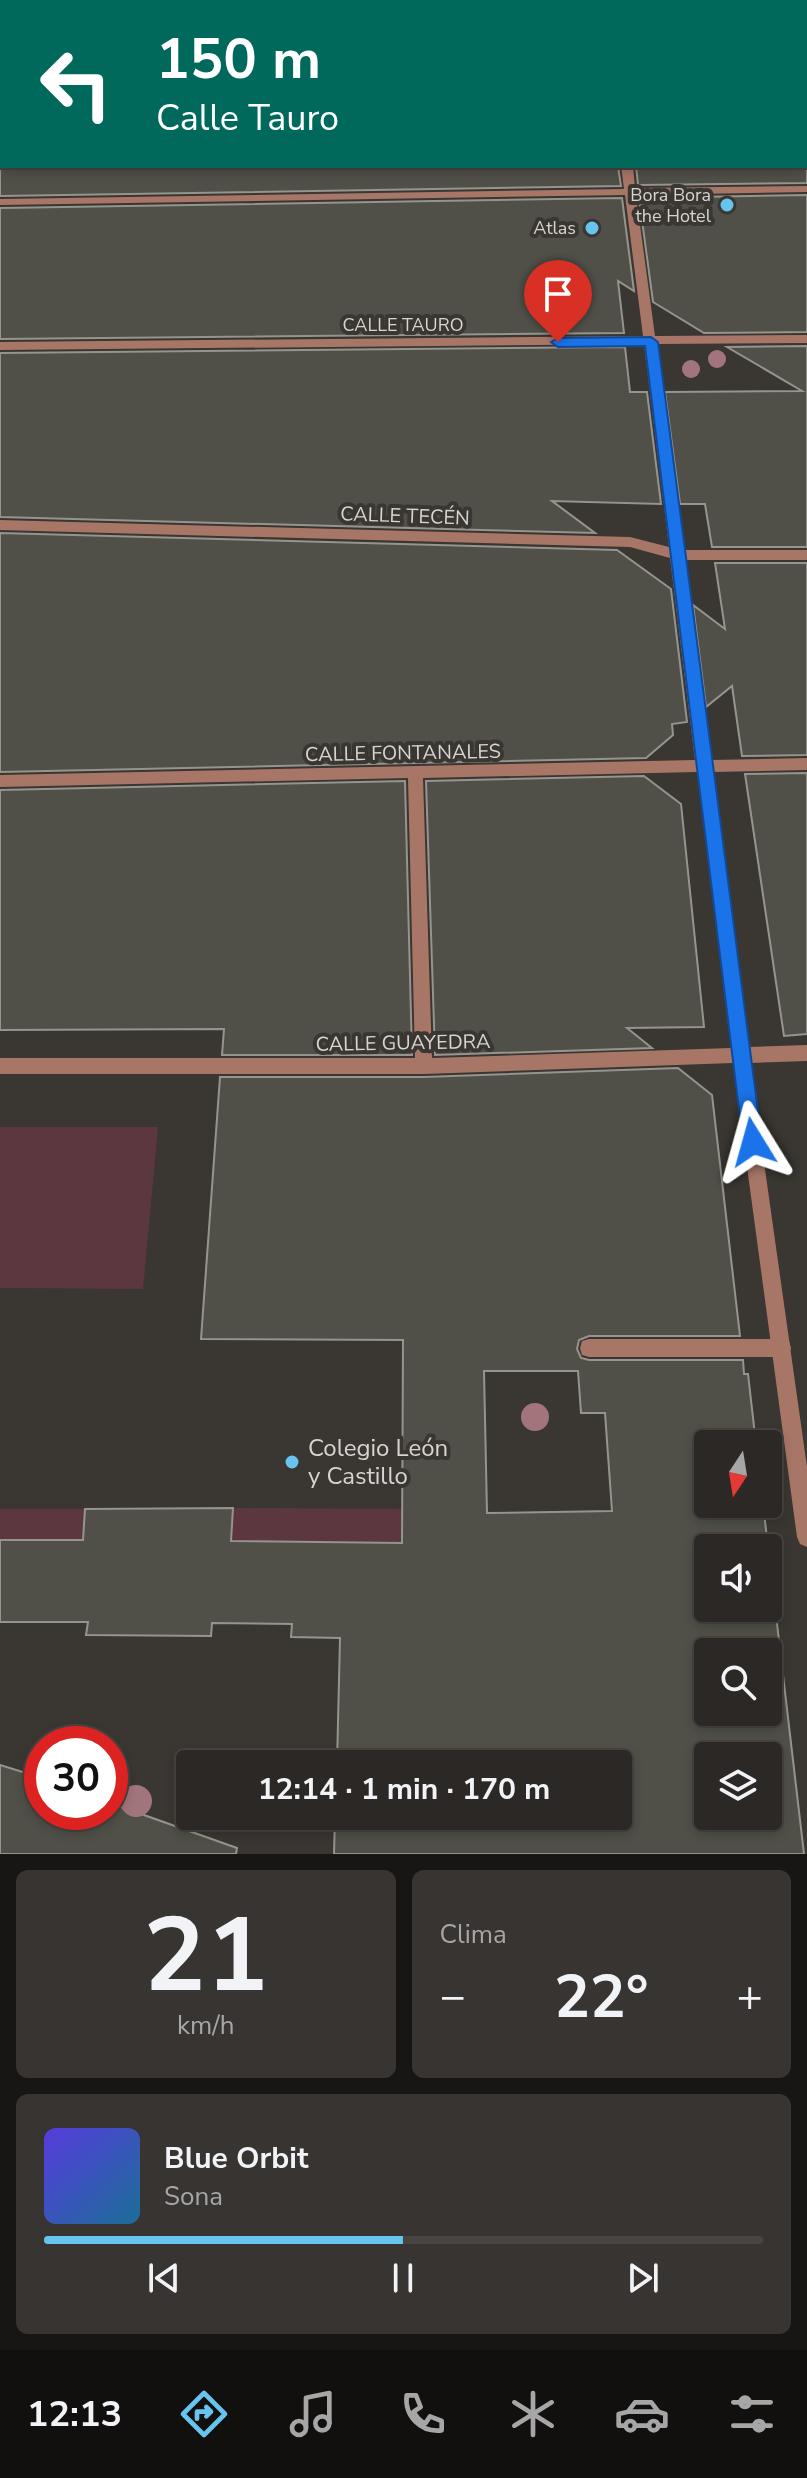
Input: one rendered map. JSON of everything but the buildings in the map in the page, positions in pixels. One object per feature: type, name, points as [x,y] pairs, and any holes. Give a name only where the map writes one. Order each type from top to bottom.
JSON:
[{"type":"street","points":[[627,168],[740,1054],[807,1537]]},
{"type":"street","points":[[0,202],[807,189]]},
{"type":"street","name":"CALLE TAURO","points":[[0,346],[807,339]]},
{"type":"street","name":"CALLE TECÉN","points":[[0,525],[630,542],[679,555],[807,555]]},
{"type":"street","name":"CALLE FONTANALES","points":[[0,781],[807,764]]},
{"type":"street","points":[[415,774],[424,1066]]},
{"type":"street","name":"CALLE GUAYEDRA","points":[[0,1066],[424,1066],[807,1053]]},
{"type":"street","points":[[589,1348],[782,1348]]},
{"type":"shaded area","points":[[0,1127],[158,1127],[143,1289],[0,1288]]},
{"type":"shaded area","points":[[233,1508],[402,1509],[402,1543],[231,1541]]},
{"type":"shaded area","points":[[0,1509],[85,1509],[83,1539],[0,1540]]},
{"type":"place","name":"Bora Bora the Hotel","points":[[727,205]]},
{"type":"place","name":"Atlas","points":[[592,228]]},
{"type":"place","name":"Colegio León y Castillo","points":[[292,1462]]},
{"type":"route","points":[[558,342],[651,342],[753,1142]]}]
